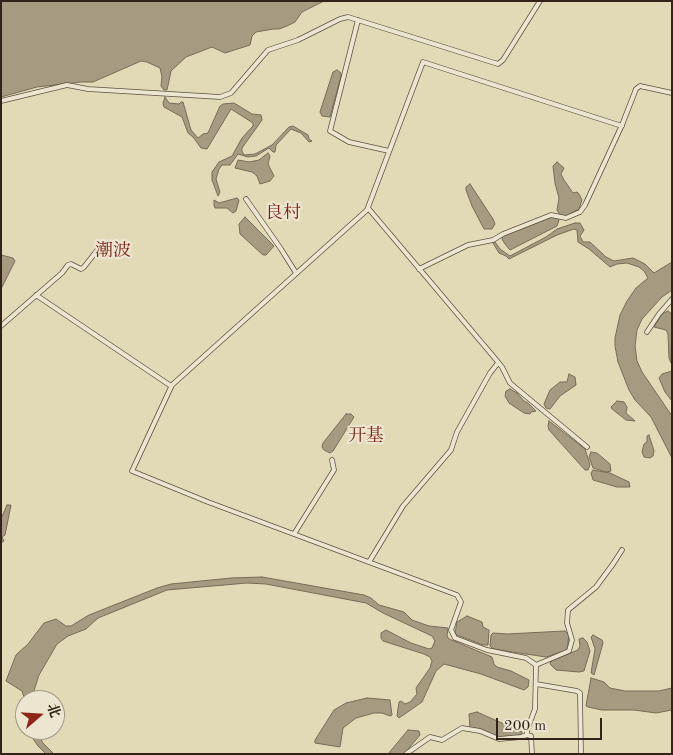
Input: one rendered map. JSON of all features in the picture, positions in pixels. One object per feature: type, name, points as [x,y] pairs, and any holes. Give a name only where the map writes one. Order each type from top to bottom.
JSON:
[{"type":"street","points":[[1,101],[67,85],[88,89],[220,97],[231,92],[265,52],[271,48],[298,40],[342,18],[348,17],[498,64],[503,60],[540,1]]},
{"type":"street","points":[[358,20],[330,131],[349,142],[389,150]]},
{"type":"street","points":[[536,665],[526,658],[487,650],[455,638],[452,630],[461,602],[458,596],[208,502],[132,471],[171,386],[368,208],[423,62],[622,126]]},
{"type":"street","points":[[419,269],[468,245],[493,240],[502,234],[551,215],[566,218],[580,212],[586,205],[622,126],[634,92],[638,87],[672,93]]},
{"type":"street","points":[[246,199],[296,273]]},
{"type":"street","points":[[368,208],[498,363],[513,386],[587,447]]},
{"type":"street","points":[[1,326],[62,273],[69,264],[81,269],[86,267],[98,248]]},
{"type":"street","points":[[36,295],[171,386]]},
{"type":"street","points":[[647,332],[672,299]]},
{"type":"street","points":[[369,562],[403,506],[451,450],[457,432],[490,373],[498,363]]},
{"type":"street","points":[[294,534],[334,470],[332,460]]},
{"type":"street","points":[[536,665],[569,651],[572,640],[567,623],[568,610],[596,587],[622,550]]},
{"type":"street","points":[[527,735],[528,724],[535,709],[536,665]]},
{"type":"street","points":[[536,684],[580,693],[581,754]]},
{"type":"street","points":[[406,754],[430,737],[442,740],[464,728],[480,731],[499,739],[531,735],[532,754]]},
{"type":"shaded area","points":[[1,1],[324,1],[302,12],[295,22],[287,26],[256,32],[252,36],[250,45],[225,53],[212,47],[186,57],[171,71],[167,90],[164,90],[161,86],[160,68],[141,61],[93,82],[37,87],[1,97]]},
{"type":"shaded area","points":[[337,70],[341,73],[341,76],[330,117],[322,116],[320,112],[333,72]]},
{"type":"shaded area","points":[[165,97],[169,103],[179,104],[183,102],[191,130],[198,138],[208,133],[220,106],[223,104],[234,103],[252,114],[261,115],[262,120],[242,148],[244,155],[255,154],[272,145],[289,127],[293,126],[308,135],[312,141],[309,142],[301,133],[291,129],[276,145],[275,152],[269,148],[256,156],[248,157],[238,154],[230,165],[222,165],[219,169],[216,179],[220,192],[218,196],[212,180],[212,172],[219,162],[232,156],[242,138],[253,126],[253,123],[231,109],[207,149],[201,148],[188,133],[182,117],[164,107]]},
{"type":"shaded area","points":[[268,153],[270,156],[268,164],[274,176],[270,181],[260,184],[257,176],[252,172],[235,168],[238,160],[249,162],[259,160]]},
{"type":"shaded area","points":[[557,162],[564,168],[561,174],[564,180],[573,193],[577,192],[582,200],[579,209],[566,216],[560,215],[557,210],[559,198],[553,166]]},
{"type":"shaded area","points":[[470,184],[493,219],[495,224],[492,229],[484,229],[472,206],[466,190],[466,187]]},
{"type":"shaded area","points":[[237,198],[239,200],[236,211],[233,213],[227,208],[215,208],[214,200],[219,203]]},
{"type":"shaded area","points":[[245,217],[274,246],[266,255],[263,255],[240,234],[239,224]]},
{"type":"shaded area","points":[[552,217],[557,217],[559,220],[557,226],[510,250],[502,239],[503,236]]},
{"type":"shaded area","points":[[580,223],[584,230],[580,236],[583,242],[590,242],[606,257],[614,261],[633,258],[645,264],[654,273],[672,262],[672,290],[662,297],[642,319],[637,330],[635,346],[637,361],[642,372],[672,416],[672,458],[651,417],[635,400],[629,390],[618,362],[615,346],[620,315],[636,288],[648,278],[644,271],[627,263],[610,267],[578,242],[577,230],[574,229],[557,235],[509,259],[499,253],[493,243],[495,242],[500,249],[510,256],[557,229]]},
{"type":"shaded area","points":[[1,255],[13,258],[15,261],[1,289]]},
{"type":"shaded area","points":[[668,311],[672,314],[671,363],[668,334],[666,330],[654,327],[662,314]]},
{"type":"shaded area","points":[[672,371],[672,401],[665,392],[659,378],[662,374]]},
{"type":"shaded area","points":[[569,374],[575,377],[576,385],[560,396],[550,409],[546,408],[544,404],[550,390],[560,382],[567,382]]},
{"type":"shaded area","points":[[510,389],[536,411],[530,414],[524,413],[509,403],[505,396],[506,391]]},
{"type":"shaded area","points":[[617,401],[624,402],[627,407],[626,413],[635,421],[626,420],[612,409],[611,407]]},
{"type":"shaded area","points":[[346,414],[351,414],[354,417],[333,451],[330,453],[324,450],[322,447],[323,443]]},
{"type":"shaded area","points":[[549,421],[585,449],[590,465],[588,470],[585,470],[549,430]]},
{"type":"shaded area","points":[[649,435],[654,451],[653,456],[650,458],[644,457],[642,452]]},
{"type":"shaded area","points":[[591,452],[597,453],[610,464],[611,471],[606,472],[593,468],[589,457]]},
{"type":"shaded area","points":[[593,470],[610,473],[629,482],[630,487],[617,487],[593,480],[591,473]]},
{"type":"shaded area","points":[[7,505],[11,505],[5,535],[2,537],[4,541],[1,543],[1,519]]},
{"type":"shaded area","points":[[262,577],[364,595],[379,605],[404,612],[412,620],[429,626],[448,628],[447,636],[449,639],[492,657],[497,667],[511,671],[529,680],[528,687],[524,690],[481,674],[444,664],[436,671],[422,702],[399,718],[397,716],[399,702],[401,701],[405,704],[410,702],[417,694],[416,688],[430,668],[432,661],[430,657],[424,654],[383,641],[381,633],[386,630],[411,643],[429,649],[432,648],[435,641],[432,636],[366,603],[266,584],[247,583],[167,590],[98,618],[86,629],[68,636],[57,644],[39,675],[34,690],[20,690],[6,681],[16,655],[28,644],[44,623],[56,619],[66,626],[71,626],[89,615],[157,588],[171,584]]},
{"type":"shaded area","points":[[467,616],[482,622],[483,627],[489,630],[488,645],[483,645],[455,633],[457,622]]},
{"type":"shaded area","points":[[565,631],[569,635],[567,650],[546,657],[493,649],[490,646],[493,633]]},
{"type":"shaded area","points":[[593,635],[602,640],[603,643],[594,675],[591,673],[595,649],[591,637]]},
{"type":"shaded area","points":[[583,638],[587,642],[590,651],[584,671],[556,670],[550,664],[551,661],[578,650],[580,646],[579,639]]},
{"type":"shaded area","points":[[591,678],[604,682],[610,688],[625,691],[659,691],[672,688],[672,710],[656,713],[634,710],[602,710],[588,707],[586,706]]},
{"type":"shaded area","points":[[367,698],[390,700],[392,715],[374,713],[356,718],[343,728],[340,747],[315,743],[334,710],[346,703]]},
{"type":"shaded area","points":[[477,712],[522,732],[522,736],[501,738],[470,727],[469,714]]},
{"type":"shaded area","points":[[408,730],[419,731],[420,735],[404,754],[388,754]]},
{"type":"shaded area","points":[[34,740],[41,740],[54,754],[46,754]]},
{"type":"district","name":"良村","points":[[283,213]]},
{"type":"district","name":"潮波","points":[[113,251]]},
{"type":"district","name":"开基","points":[[366,436]]}]
